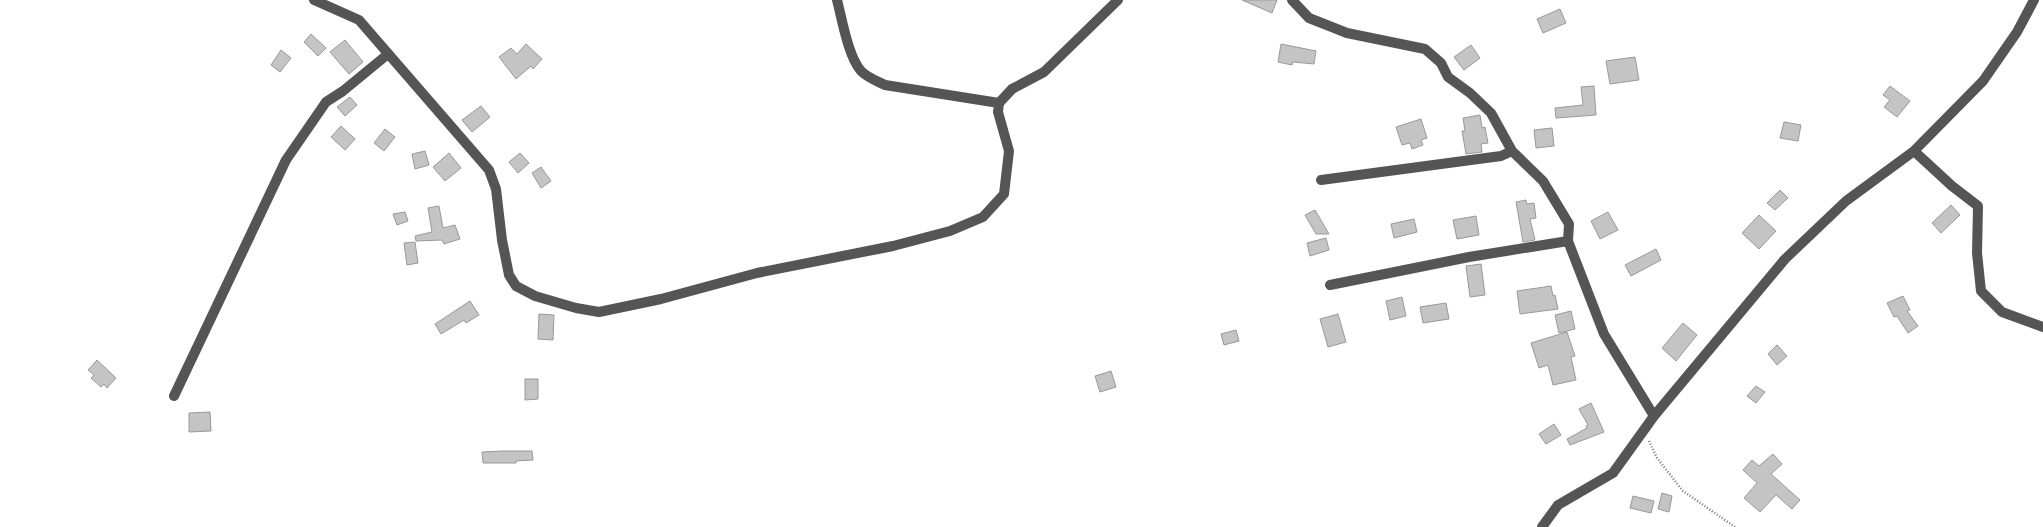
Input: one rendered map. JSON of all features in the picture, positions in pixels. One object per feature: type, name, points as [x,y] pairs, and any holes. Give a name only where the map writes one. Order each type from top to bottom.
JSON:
[{"type":"street","points":[[314,0],[332,4],[359,20],[489,170],[496,189],[502,240],[509,275],[516,286],[535,296],[598,312],[661,299],[757,273],[893,246],[950,231],[983,217],[1004,194],[1009,152],[998,112],[999,103],[1012,89],[1044,72],[1118,0]]},
{"type":"street","points":[[837,0],[849,46],[861,70],[870,79],[885,85],[999,103]]},
{"type":"street","points":[[1292,0],[1309,18],[1347,33],[1425,49],[1441,63],[1448,77],[1470,93],[1491,113],[1512,151],[1543,181],[1568,224],[1568,241],[1604,334],[1654,416]]},
{"type":"street","points":[[1542,527],[1558,505],[1613,473],[1644,432],[1654,416],[1785,259],[1846,201],[1914,151],[1983,81],[2017,32],[2034,0]]},
{"type":"street","points":[[174,396],[286,160],[326,102],[343,91],[388,54]]},
{"type":"street","points":[[1321,180],[1501,156],[1512,151]]},
{"type":"street","points":[[1914,151],[1952,186],[1978,206],[1977,253],[1981,291],[2002,312],[2043,326]]},
{"type":"street","points":[[1330,285],[1469,256],[1568,241]]},
{"type":"path","points":[[1644,432],[1658,458],[1683,491],[1735,527]]},
{"type":"building","points":[[1242,0],[1277,0],[1272,13]]},
{"type":"building","points":[[1560,9],[1566,23],[1543,33],[1537,19]]},
{"type":"building","points":[[311,34],[326,48],[318,56],[304,42]]},
{"type":"building","points":[[345,40],[363,62],[349,74],[330,52]]},
{"type":"building","points":[[526,44],[542,59],[533,69],[531,66],[516,79],[499,57],[511,48],[517,54]]},
{"type":"building","points":[[1281,44],[1316,51],[1314,64],[1293,62],[1292,65],[1278,62]]},
{"type":"building","points":[[1471,45],[1480,58],[1464,70],[1454,57]]},
{"type":"building","points":[[281,50],[291,58],[280,72],[271,65]]},
{"type":"building","points":[[1635,57],[1639,80],[1610,84],[1606,61]]},
{"type":"building","points":[[1594,86],[1596,115],[1556,118],[1555,108],[1583,105],[1581,87]]},
{"type":"building","points":[[1890,86],[1910,101],[1897,117],[1884,107],[1890,100],[1883,95]]},
{"type":"building","points":[[350,97],[357,105],[345,116],[337,107]]},
{"type":"building","points":[[481,106],[490,117],[472,132],[462,120]]},
{"type":"building","points":[[1480,115],[1482,128],[1485,127],[1488,143],[1481,144],[1482,152],[1466,154],[1462,131],[1465,131],[1463,118]]},
{"type":"building","points":[[1421,119],[1427,138],[1421,140],[1423,145],[1412,149],[1410,143],[1402,145],[1396,127]]},
{"type":"building","points":[[1784,122],[1801,125],[1798,141],[1780,138]]},
{"type":"building","points":[[341,126],[355,139],[345,150],[331,137]]},
{"type":"building","points":[[1552,128],[1554,146],[1536,148],[1534,130]]},
{"type":"building","points":[[385,129],[395,137],[384,151],[374,143]]},
{"type":"building","points":[[425,151],[429,165],[415,169],[412,154]]},
{"type":"building","points":[[449,153],[461,168],[445,181],[433,167]]},
{"type":"building","points":[[520,153],[529,163],[518,173],[509,162]]},
{"type":"building","points":[[541,167],[551,181],[541,188],[532,173]]},
{"type":"building","points":[[1780,190],[1788,198],[1775,210],[1767,203]]},
{"type":"building","points":[[1526,200],[1527,204],[1534,203],[1536,218],[1530,219],[1535,240],[1523,242],[1516,202]]},
{"type":"building","points":[[1951,205],[1960,215],[1941,233],[1932,223]]},
{"type":"building","points":[[439,206],[443,228],[455,225],[460,239],[444,244],[442,240],[416,241],[415,236],[432,232],[428,208]]},
{"type":"building","points":[[1315,210],[1329,234],[1316,234],[1305,215]]},
{"type":"building","points":[[405,212],[408,221],[397,225],[393,214]]},
{"type":"building","points":[[1608,212],[1618,230],[1600,239],[1591,221]]},
{"type":"building","points":[[1759,215],[1776,231],[1759,249],[1742,233]]},
{"type":"building","points":[[1476,216],[1479,235],[1457,239],[1453,220]]},
{"type":"building","points":[[1414,219],[1417,232],[1394,238],[1391,224]]},
{"type":"building","points":[[1326,238],[1329,250],[1310,256],[1307,243]]},
{"type":"building","points":[[415,242],[418,263],[407,265],[404,243]]},
{"type":"building","points":[[1656,249],[1661,260],[1631,276],[1625,265]]},
{"type":"building","points":[[1481,264],[1485,295],[1470,297],[1466,266]]},
{"type":"building","points":[[1551,286],[1553,296],[1555,295],[1558,309],[1520,314],[1517,291]]},
{"type":"building","points":[[1903,296],[1910,310],[1907,311],[1918,326],[1908,333],[1897,316],[1894,317],[1887,303]]},
{"type":"building","points":[[1402,297],[1406,316],[1390,320],[1386,301]]},
{"type":"building","points":[[470,301],[479,315],[466,323],[464,320],[441,334],[435,324]]},
{"type":"building","points":[[1446,303],[1449,319],[1423,323],[1420,307]]},
{"type":"building","points":[[1571,311],[1575,329],[1559,333],[1555,315]]},
{"type":"building","points":[[539,314],[554,315],[553,340],[538,339]]},
{"type":"building","points":[[1338,314],[1346,342],[1328,347],[1320,319]]},
{"type":"building","points":[[1683,323],[1697,335],[1676,361],[1662,348]]},
{"type":"building","points":[[1236,330],[1239,341],[1224,345],[1221,334]]},
{"type":"building","points":[[1567,332],[1575,356],[1571,357],[1576,380],[1553,385],[1548,365],[1539,368],[1531,343]]},
{"type":"building","points":[[1777,345],[1787,356],[1777,365],[1768,354]]},
{"type":"building","points":[[97,360],[116,378],[107,388],[104,384],[101,387],[91,378],[94,375],[88,370]]},
{"type":"building","points":[[1111,371],[1116,387],[1100,392],[1095,376]]},
{"type":"building","points":[[525,379],[538,379],[538,399],[525,400]]},
{"type":"building","points":[[1756,386],[1765,392],[1756,403],[1747,396]]},
{"type":"building","points":[[1591,403],[1604,432],[1570,445],[1567,439],[1587,428],[1586,426],[1588,425],[1579,409]]},
{"type":"building","points":[[210,412],[211,431],[189,432],[189,413]]},
{"type":"building","points":[[1554,424],[1561,435],[1546,444],[1539,434]]},
{"type":"building","points":[[532,451],[533,460],[516,461],[516,463],[483,463],[482,452]]},
{"type":"building","points":[[1773,454],[1782,464],[1771,474],[1800,500],[1792,509],[1776,495],[1760,512],[1744,498],[1757,483],[1743,470],[1752,460],[1759,466]]},
{"type":"building","points":[[1662,493],[1672,496],[1669,512],[1658,509]]},
{"type":"building","points":[[1633,496],[1654,501],[1651,513],[1630,508]]}]
